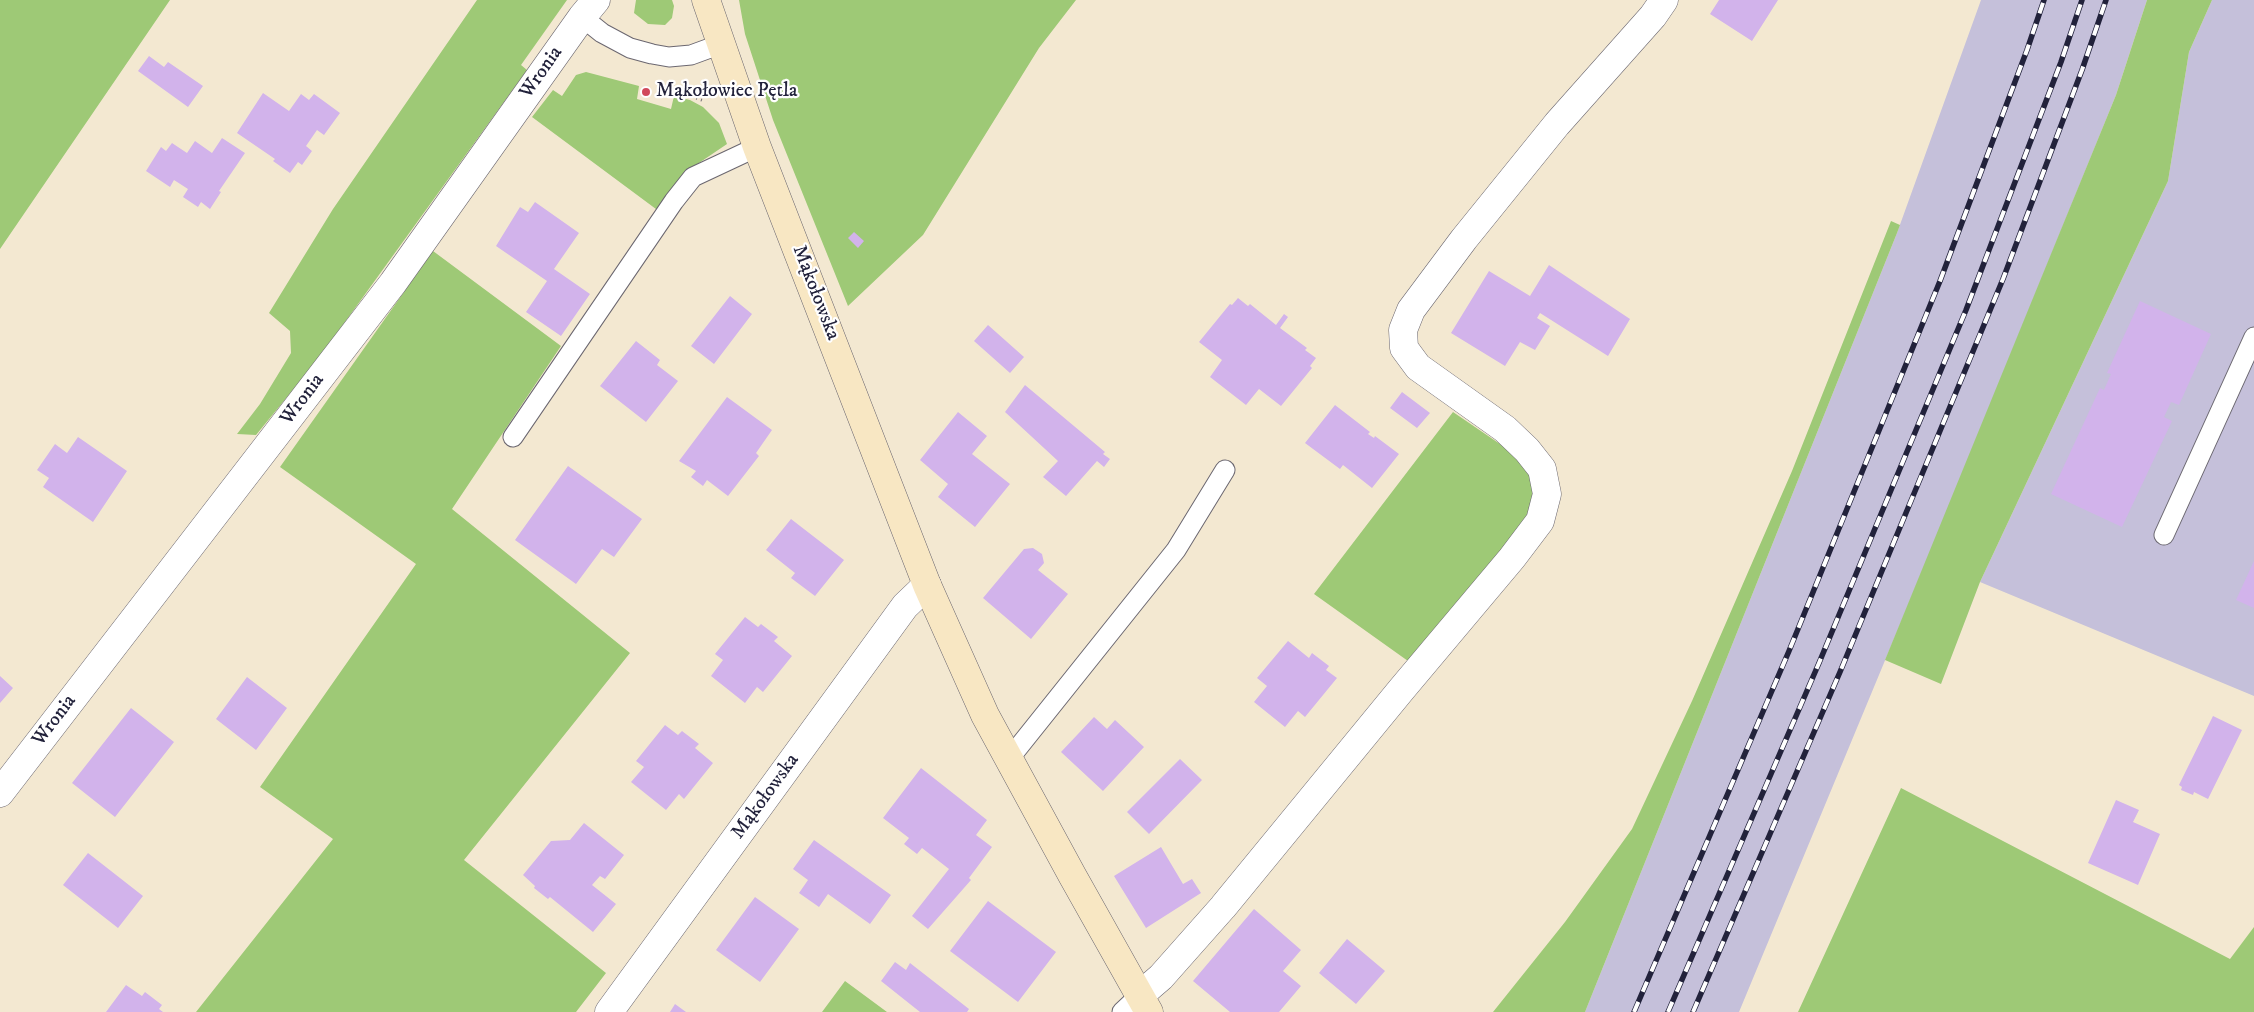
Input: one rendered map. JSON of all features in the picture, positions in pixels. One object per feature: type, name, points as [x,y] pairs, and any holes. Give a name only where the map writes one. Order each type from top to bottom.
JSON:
[{"type":"street","name":"Mąkołowska","points":[[706,0],[758,147],[927,585],[985,715],[1137,1007]]},
{"type":"street","points":[[1137,1007],[1161,977],[1224,907],[1401,690],[1512,558],[1540,521],[1545,506],[1546,494],[1542,469],[1527,450],[1505,429],[1418,367],[1404,348],[1403,330],[1412,310],[1464,239],[1557,124],[1659,8]]},
{"type":"street","name":"Wronia","points":[[0,793],[393,283],[589,9]]},
{"type":"street","name":"Mąkołowska","points":[[609,1012],[904,606],[927,585]]},
{"type":"lane","points":[[589,9],[602,33],[630,48],[652,54],[669,57],[691,54],[720,44]]},
{"type":"lane","points":[[513,437],[674,201],[693,177],[758,147]]},
{"type":"lane","points":[[2164,535],[2254,336]]},
{"type":"lane","points":[[1009,759],[1176,550],[1225,470]]},
{"type":"shaded area","points":[[1981,0],[2147,0],[2116,95],[1945,516],[1739,1012],[1585,1012],[1897,233]]},
{"type":"shaded area","points":[[2212,0],[2254,0],[2254,696],[1980,582],[2168,181],[2189,52]]},
{"type":"green space","points":[[0,0],[170,0],[0,249]]},
{"type":"green space","points":[[477,0],[567,0],[521,65],[527,70],[319,358],[256,435],[237,434],[260,404],[291,353],[290,331],[269,313],[333,209]]},
{"type":"green space","points":[[636,0],[672,0],[674,6],[672,18],[665,25],[648,24],[634,13]]},
{"type":"green space","points":[[739,0],[1076,0],[1039,48],[923,235],[848,306],[773,120],[745,34]]},
{"type":"green space","points":[[2147,0],[2212,0],[2189,52],[2168,181],[1980,582],[1941,684],[1885,660],[2116,95]]},
{"type":"green space","points":[[586,72],[639,86],[637,99],[671,109],[674,96],[690,100],[703,107],[719,123],[727,144],[693,167],[660,212],[532,117],[553,90],[562,96],[576,75]]},
{"type":"green space","points":[[1891,221],[1900,225],[1897,233],[1585,1012],[1493,1012],[1565,922],[1632,829],[1692,701],[1792,471]]},
{"type":"green space","points":[[433,251],[561,346],[452,509],[630,653],[464,860],[606,973],[576,1012],[196,1012],[333,839],[260,787],[416,564],[280,467]]},
{"type":"green space","points":[[1453,412],[1519,457],[1532,475],[1535,501],[1528,523],[1408,661],[1314,594]]},
{"type":"green space","points":[[1901,788],[2230,959],[2254,927],[2254,1012],[1798,1012]]},
{"type":"green space","points":[[845,981],[887,1012],[822,1012]]},
{"type":"building","points":[[1719,0],[1778,0],[1752,41],[1710,14]]},
{"type":"building","points":[[149,56],[164,67],[168,62],[203,86],[188,107],[138,71]]},
{"type":"building","points":[[263,93],[289,111],[301,94],[309,100],[314,94],[340,113],[324,135],[317,130],[306,146],[312,151],[302,165],[298,162],[290,173],[273,161],[275,159],[237,133]]},
{"type":"building","points":[[222,138],[245,153],[219,191],[221,192],[210,209],[201,202],[198,207],[183,197],[188,189],[174,180],[170,187],[146,171],[161,147],[166,151],[172,143],[187,153],[195,141],[212,153]]},
{"type":"building","points":[[535,202],[579,233],[554,269],[590,294],[561,336],[526,312],[547,281],[496,246],[520,207],[528,212]]},
{"type":"building","points":[[854,232],[864,241],[858,248],[848,238]]},
{"type":"building","points":[[1549,265],[1630,319],[1608,356],[1540,313],[1537,318],[1550,326],[1535,350],[1520,342],[1505,366],[1451,333],[1489,271],[1530,296]]},
{"type":"building","points":[[730,296],[752,314],[714,364],[691,346]]},
{"type":"building","points":[[1238,298],[1248,306],[1250,304],[1276,325],[1284,314],[1288,317],[1280,328],[1307,348],[1305,350],[1316,358],[1310,366],[1312,368],[1281,406],[1259,389],[1246,405],[1210,377],[1222,360],[1199,342],[1230,304],[1232,305]]},
{"type":"building","points":[[2140,301],[2211,334],[2179,405],[2171,402],[2164,417],[2172,421],[2122,527],[2051,494],[2100,388],[2104,390],[2111,374],[2107,373]]},
{"type":"building","points":[[988,325],[1024,357],[1010,373],[974,341]]},
{"type":"building","points":[[636,341],[660,360],[657,365],[678,381],[646,422],[600,386]]},
{"type":"building","points":[[1025,385],[1105,452],[1103,454],[1110,459],[1104,467],[1097,461],[1066,496],[1043,477],[1058,461],[1005,412]]},
{"type":"building","points":[[1402,392],[1430,413],[1417,428],[1390,408]]},
{"type":"building","points":[[727,397],[772,430],[756,453],[759,456],[728,496],[707,480],[703,486],[691,477],[696,471],[679,461]]},
{"type":"building","points":[[1335,405],[1370,432],[1368,434],[1374,438],[1375,436],[1399,454],[1372,488],[1343,465],[1340,469],[1305,443]]},
{"type":"building","points":[[958,412],[987,436],[972,454],[1010,484],[975,527],[938,497],[948,484],[920,460]]},
{"type":"building","points":[[78,437],[127,471],[93,522],[43,487],[49,478],[37,470],[55,444],[67,453]]},
{"type":"building","points":[[568,466],[642,519],[614,557],[602,549],[576,584],[515,540]]},
{"type":"building","points":[[791,519],[844,560],[815,596],[791,578],[795,573],[766,550]]},
{"type":"building","points":[[1033,548],[1042,554],[1044,563],[1038,570],[1068,594],[1031,639],[983,598],[1024,549]]},
{"type":"building","points":[[2254,561],[2254,608],[2236,600]]},
{"type":"building","points":[[745,617],[758,627],[761,624],[778,637],[774,641],[792,656],[763,692],[757,687],[745,703],[711,676],[723,660],[715,654]]},
{"type":"building","points":[[1288,641],[1309,658],[1312,653],[1329,666],[1326,670],[1337,678],[1305,717],[1298,711],[1285,727],[1254,702],[1267,686],[1257,678]]},
{"type":"building","points":[[0,676],[13,688],[0,703]]},
{"type":"building","points":[[247,677],[287,708],[256,750],[216,719]]},
{"type":"building","points":[[131,708],[174,742],[115,817],[72,783]]},
{"type":"building","points":[[2213,716],[2242,730],[2208,799],[2194,792],[2193,795],[2181,790],[2182,787],[2179,785]]},
{"type":"building","points":[[1094,717],[1107,729],[1115,720],[1144,747],[1103,791],[1061,752]]},
{"type":"building","points":[[665,725],[678,735],[682,731],[699,744],[695,748],[713,763],[684,799],[679,794],[666,810],[631,782],[644,767],[636,761]]},
{"type":"building","points":[[1180,759],[1202,780],[1149,834],[1127,812]]},
{"type":"building","points":[[921,768],[987,820],[976,835],[992,847],[969,878],[971,880],[928,929],[912,916],[949,869],[922,848],[917,854],[904,844],[909,838],[883,818]]},
{"type":"building","points":[[2116,800],[2139,810],[2133,822],[2160,834],[2138,885],[2088,863]]},
{"type":"building","points":[[584,823],[624,855],[605,879],[600,876],[592,885],[616,904],[593,932],[550,897],[548,899],[534,888],[535,886],[523,875],[551,841],[570,840]]},
{"type":"building","points":[[814,840],[891,895],[870,924],[828,894],[819,907],[799,893],[808,880],[793,869]]},
{"type":"building","points":[[1161,847],[1183,884],[1192,879],[1201,893],[1146,928],[1114,876]]},
{"type":"building","points":[[88,853],[143,896],[118,928],[63,885]]},
{"type":"building","points":[[755,897],[799,929],[760,982],[716,950]]},
{"type":"building","points":[[988,901],[1056,952],[1018,1002],[950,951]]},
{"type":"building","points":[[1254,909],[1301,950],[1283,971],[1301,986],[1279,1012],[1230,1012],[1193,981]]},
{"type":"building","points":[[1347,939],[1385,971],[1356,1004],[1319,973]]},
{"type":"building","points":[[895,962],[906,970],[910,963],[969,1009],[967,1012],[920,1012],[881,981]]},
{"type":"building","points":[[126,985],[142,996],[145,992],[162,1005],[159,1009],[163,1012],[106,1012]]},
{"type":"building","points":[[675,1004],[686,1012],[670,1012]]},
{"type":"railway","points":[[1634,1012],[1789,651],[1940,281],[2044,0]]},
{"type":"railway","points":[[1668,1012],[1819,663],[1966,310],[2061,62],[2082,0]]},
{"type":"railway","points":[[1693,1012],[1840,672],[2003,279],[2082,70],[2106,0]]},
{"type":"place","name":"Mąkołowiec Pętla","points":[[646,92]]}]
